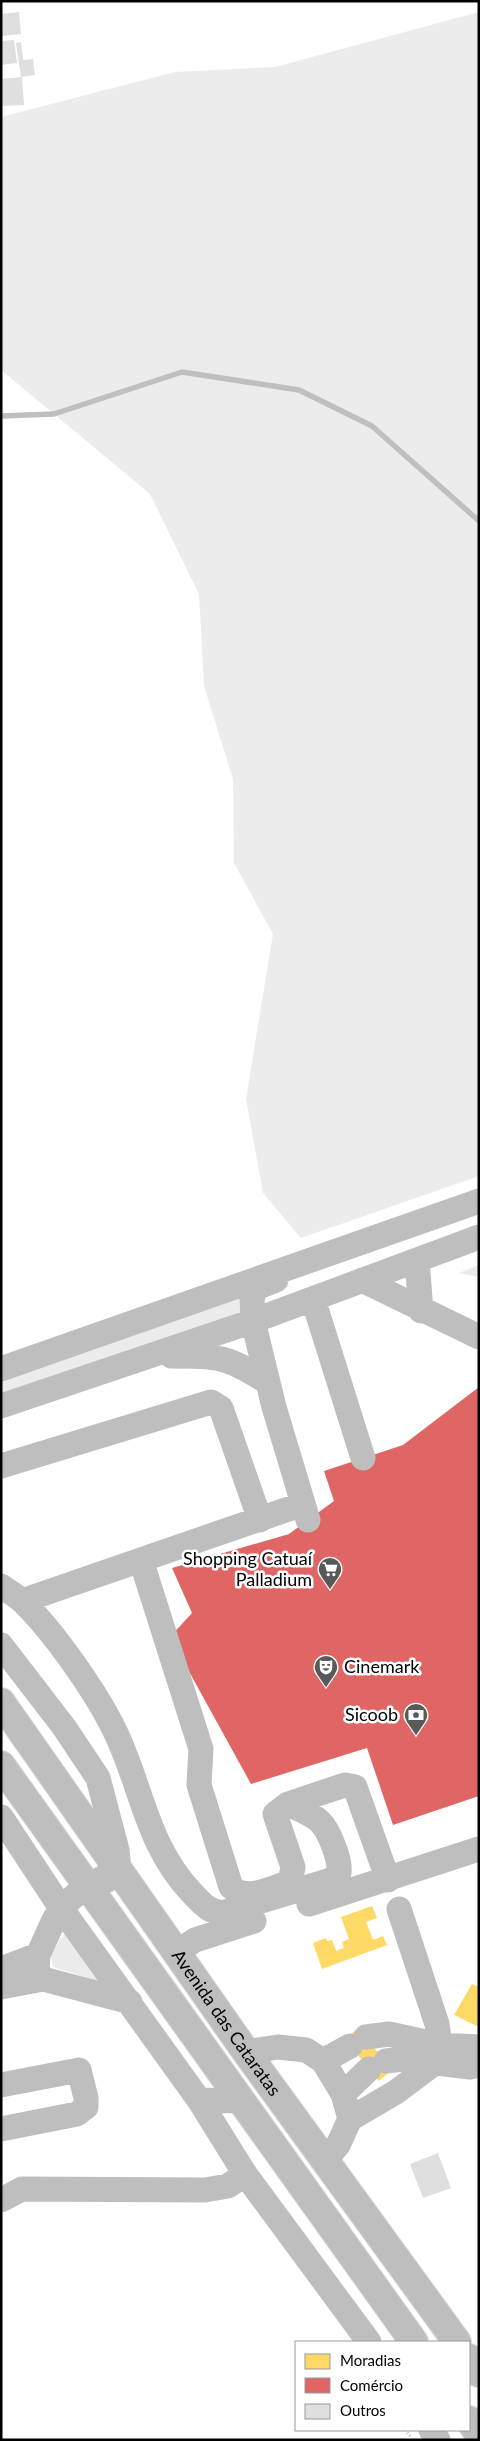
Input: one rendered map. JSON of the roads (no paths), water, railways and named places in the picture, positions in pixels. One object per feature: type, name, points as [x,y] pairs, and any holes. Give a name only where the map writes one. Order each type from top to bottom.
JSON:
[{"type":"main road","name":"Avenida das Cataratas","points":[[1,1702],[246,2052],[456,2341]]},
{"type":"main road","name":"Avenida das Cataratas","points":[[1,1765],[413,2341]]},
{"type":"main road","points":[[89,1888],[119,1871]]},
{"type":"main road","points":[[470,2360],[479,2373]]},
{"type":"main road","points":[[470,2421],[479,2434]]},
{"type":"street","points":[[1,1369],[479,1201]]},
{"type":"street","points":[[1,1406],[252,1321],[479,1237]]},
{"type":"street","points":[[22,1601],[260,1520],[306,1512],[267,1382],[252,1321],[252,1298],[258,1287],[321,1262],[354,1246]]},
{"type":"street","points":[[417,1260],[421,1310]]},
{"type":"street","points":[[362,1280],[479,1337]]},
{"type":"street","points":[[313,1299],[363,1458]]},
{"type":"street","points":[[151,1355],[218,1356],[239,1363],[267,1382]]},
{"type":"street","points":[[1,1466],[211,1402],[221,1408],[260,1520]]},
{"type":"street","points":[[140,1560],[202,1749],[199,1785],[231,1887],[239,1894],[251,1894],[290,1882],[294,1867],[275,1814],[288,1804],[345,1785],[355,1787],[388,1880]]},
{"type":"street","points":[[1,1586],[22,1601],[61,1648],[113,1725],[160,1849],[186,1887],[209,1911],[222,1913],[331,1880],[339,1873],[340,1865],[327,1827],[317,1818],[288,1804]]},
{"type":"street","points":[[1,1645],[64,1726],[98,1778],[117,1850],[119,1871]]},
{"type":"street","points":[[1,1817],[61,1908],[199,2100],[245,2174],[368,2341]]},
{"type":"street","points":[[176,1953],[195,1940],[212,1934],[388,1880],[479,1849]]},
{"type":"street","points":[[43,1979],[37,1970],[38,1955],[61,1908],[80,1891],[89,1888]]},
{"type":"street","points":[[350,2119],[362,2114],[396,2092],[438,2054],[437,2024],[399,1909]]},
{"type":"street","points":[[1,1969],[38,1955]]},
{"type":"street","points":[[1,1988],[43,1979],[130,2002]]},
{"type":"street","points":[[323,2061],[358,2041],[389,2034],[470,2066],[479,2065]]},
{"type":"street","points":[[343,2094],[377,2065],[479,2046]]},
{"type":"street","points":[[246,2052],[278,2047],[306,2050],[323,2061],[343,2094],[350,2119],[338,2145],[325,2160]]},
{"type":"street","points":[[1,2085],[78,2070],[86,2098],[86,2107],[77,2114],[1,2130]]},
{"type":"street","points":[[199,2100],[241,2101]]},
{"type":"street","points":[[1,2200],[22,2189],[205,2190],[228,2186],[245,2174]]},
{"type":"waterway","points":[[1,416],[54,414],[182,372],[299,390],[372,426],[479,521]]},
{"type":"place","name":"Shopping Catuaí Palladium","points":[[330,1590]]},
{"type":"place","name":"Cinemark","points":[[326,1688]]},
{"type":"place","name":"Sicoob","points":[[416,1736]]}]
